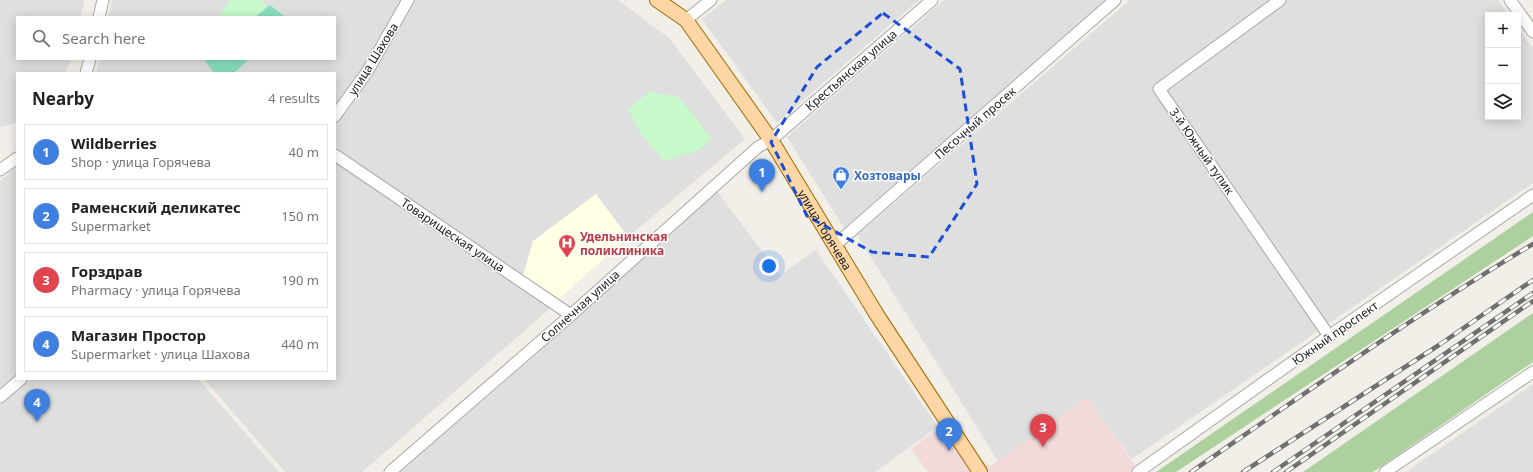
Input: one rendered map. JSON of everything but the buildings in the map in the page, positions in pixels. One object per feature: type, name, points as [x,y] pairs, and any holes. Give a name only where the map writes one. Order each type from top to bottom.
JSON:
[{"type":"main road","name":"улица Горячева","points":[[657,0],[686,20],[771,140],[877,315],[980,472]]},
{"type":"street","points":[[99,16],[103,0]]},
{"type":"street","name":"улица Шахова","points":[[336,115],[367,72],[408,0]]},
{"type":"street","points":[[686,20],[711,0]]},
{"type":"street","name":"Крестьянская улица","points":[[771,140],[932,0]]},
{"type":"street","name":"Песочный просек","points":[[834,246],[1115,0]]},
{"type":"street","name":"3-й Южный тупик","points":[[1280,0],[1159,89],[1329,336]]},
{"type":"street","points":[[1510,0],[1533,32]]},
{"type":"street","points":[[86,72],[90,60]]},
{"type":"street","name":"Солнечная улица","points":[[390,472],[571,314],[758,147],[771,140]]},
{"type":"street","name":"Товарищеская улица","points":[[336,156],[571,314]]},
{"type":"street","points":[[0,170],[16,159]]},
{"type":"street","name":"Южный проспект","points":[[1138,472],[1329,336],[1533,195]]},
{"type":"street","points":[[1385,472],[1533,372]]},
{"type":"street","points":[[0,396],[20,380]]},
{"type":"highlighted area","points":[[883,13],[960,69],[977,184],[929,257],[872,252],[807,216],[771,142],[817,67]]},
{"type":"shaded area","points":[[0,0],[84,0],[81,16],[16,16],[16,60],[71,60],[65,72],[16,72],[16,123],[0,127]]},
{"type":"shaded area","points":[[112,0],[618,0],[669,38],[745,139],[628,237],[558,300],[336,148],[336,72],[96,72],[100,60],[336,60],[336,16],[108,16]]},
{"type":"shaded area","points":[[726,0],[919,0],[777,123],[702,19]]},
{"type":"shaded area","points":[[944,0],[1107,0],[844,228],[787,137]]},
{"type":"shaded area","points":[[1130,0],[1498,0],[1507,12],[1485,12],[1485,120],[1521,120],[1521,32],[1533,48],[1533,183],[1132,459],[1087,399],[998,461],[857,235]]},
{"type":"shaded area","points":[[336,160],[552,307],[362,472],[285,472],[205,380],[336,380]]},
{"type":"shaded area","points":[[16,167],[16,380],[199,380],[279,472],[0,472],[0,181]]},
{"type":"shaded area","points":[[717,191],[780,275],[816,250],[938,427],[875,472],[398,472],[489,395]]},
{"type":"shaded area","name":"Удельнинская поликлиника","points":[[596,194],[628,237],[558,300],[523,275],[533,241]]},
{"type":"shaded area","points":[[1533,384],[1533,472],[1406,472]]},
{"type":"shaded area","points":[[1087,398],[1140,472],[928,472],[911,449],[936,430],[990,466]]},
{"type":"green space","points":[[230,0],[261,0],[267,7],[256,16],[219,16]]},
{"type":"green space","points":[[270,5],[284,16],[256,16]]},
{"type":"green space","points":[[248,60],[235,72],[213,72],[205,61]]},
{"type":"green space","points":[[649,92],[679,97],[712,139],[699,150],[664,161],[641,134],[628,109]]},
{"type":"green space","points":[[1533,212],[1533,236],[1176,472],[1156,472]]},
{"type":"green space","points":[[1533,313],[1533,362],[1373,472],[1303,472]]},
{"type":"railway","points":[[1191,472],[1403,326],[1533,244]]},
{"type":"railway","points":[[1243,472],[1439,345],[1533,280]]},
{"type":"railway","points":[[1273,472],[1533,293]]},
{"type":"railway","points":[[1286,472],[1533,301]]},
{"type":"place","name":"Хозтовары","points":[[841,190]]},
{"type":"place","name":"Wildberries","points":[[762,192]]},
{"type":"place","name":"Удельнинская поликлиника","points":[[567,258]]},
{"type":"place","name":"Магазин Простор","points":[[37,422]]},
{"type":"place","name":"Горздрав","points":[[1043,447]]},
{"type":"place","name":"Раменский деликатес","points":[[949,451]]}]
